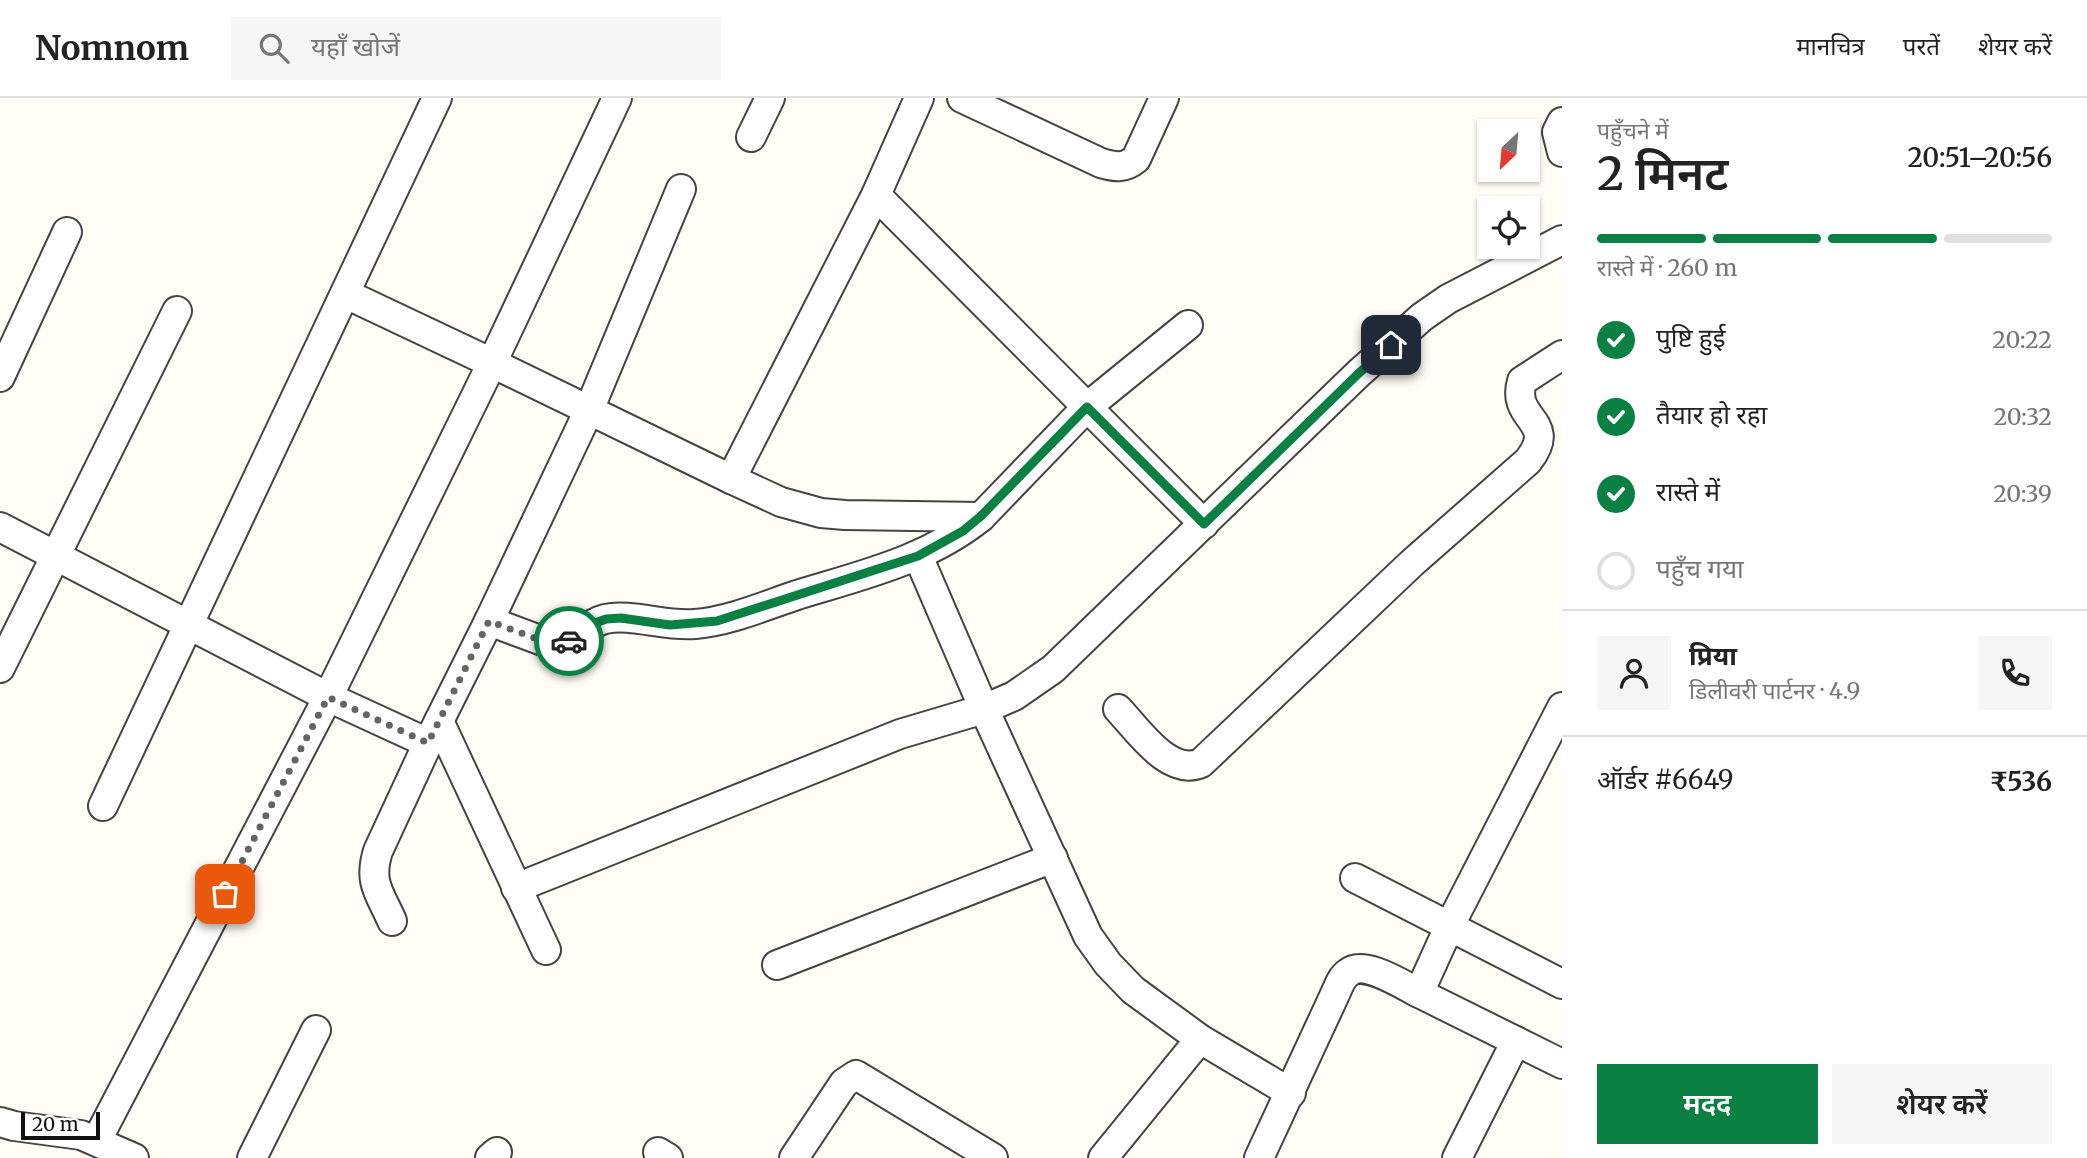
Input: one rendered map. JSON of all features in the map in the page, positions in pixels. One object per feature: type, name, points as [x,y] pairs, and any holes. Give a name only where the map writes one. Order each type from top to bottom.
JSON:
[{"type":"street","points":[[103,806],[437,98]]},
{"type":"street","points":[[97,1140],[328,697],[492,363],[617,98]]},
{"type":"street","points":[[751,137],[770,98]]},
{"type":"street","points":[[731,479],[876,195],[919,98]]},
{"type":"street","points":[[962,98],[1101,163],[1116,167],[1128,165],[1136,159],[1164,98]]},
{"type":"street","points":[[1562,122],[1557,132],[1562,152]]},
{"type":"street","points":[[393,921],[375,883],[373,869],[378,851],[589,410],[681,189]]},
{"type":"street","points":[[876,195],[1204,524]]},
{"type":"street","points":[[0,377],[67,232]]},
{"type":"street","points":[[516,888],[900,734],[984,709],[1014,696],[1053,669],[1359,373],[1433,308],[1562,240]]},
{"type":"street","points":[[346,294],[781,502],[821,513],[845,515],[981,516]]},
{"type":"street","points":[[0,668],[177,311]]},
{"type":"street","points":[[489,621],[548,643],[558,644],[569,641],[593,624],[606,619],[621,618],[670,625],[717,621],[918,556],[963,531],[981,516],[1087,407],[1188,324]]},
{"type":"street","points":[[1118,709],[1164,758],[1184,767],[1201,764],[1412,563],[1528,461],[1540,444],[1541,435],[1522,406],[1519,397],[1522,381],[1562,355]]},
{"type":"street","points":[[0,527],[328,697],[433,732],[546,950]]},
{"type":"street","points":[[918,556],[984,709],[1088,936],[1108,964],[1133,990],[1200,1039],[1291,1093]]},
{"type":"street","points":[[1419,993],[1449,927],[1562,707]]},
{"type":"street","points":[[778,965],[1053,858]]},
{"type":"street","points":[[1355,878],[1562,984]]},
{"type":"street","points":[[1259,1158],[1336,992],[1348,972],[1357,968],[1369,969],[1562,1064]]},
{"type":"street","points":[[252,1158],[316,1030]]},
{"type":"street","points":[[1103,1158],[1200,1039]]},
{"type":"street","points":[[1457,1158],[1516,1041]]},
{"type":"street","points":[[794,1158],[844,1083],[856,1075],[993,1158]]},
{"type":"street","points":[[0,1122],[67,1132],[97,1140],[134,1158]]},
{"type":"way so far","points":[[225,894],[328,697],[428,743],[489,621],[548,643],[569,641]]},
{"type":"route","points":[[569,641],[593,624],[606,619],[621,618],[670,625],[717,621],[918,556],[946,542],[981,516],[1087,407],[1204,524],[1391,345]]}]
